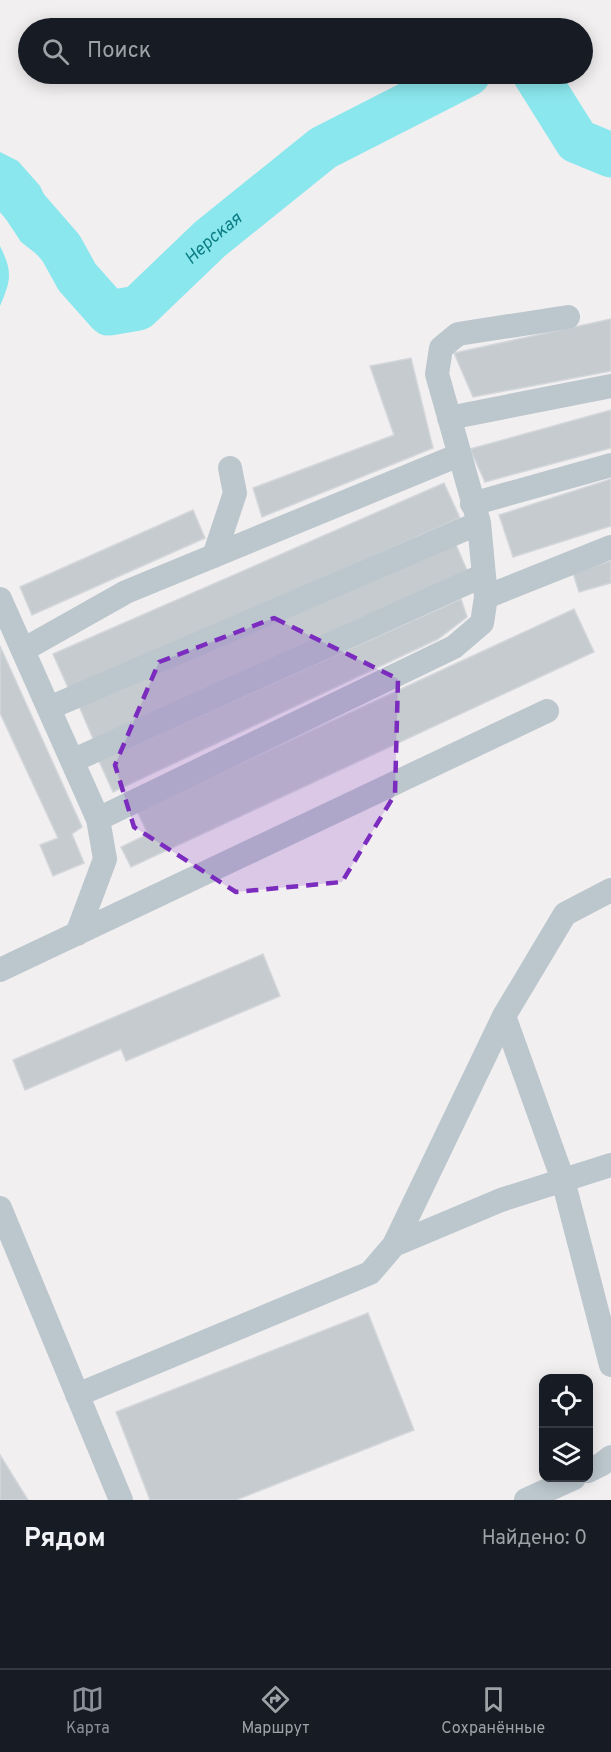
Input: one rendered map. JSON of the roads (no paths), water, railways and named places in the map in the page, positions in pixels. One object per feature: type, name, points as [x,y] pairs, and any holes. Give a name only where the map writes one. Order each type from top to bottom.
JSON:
[{"type":"lane","points":[[98,819],[454,647],[482,623],[485,586],[476,513],[437,374],[441,348],[458,334],[567,317]]},
{"type":"lane","points":[[449,418],[611,386]]},
{"type":"lane","points":[[23,650],[126,592],[459,455]]},
{"type":"lane","points":[[49,708],[476,513],[611,465]]},
{"type":"lane","points":[[214,556],[235,493],[230,468]]},
{"type":"lane","points":[[72,761],[485,586],[611,547]]},
{"type":"lane","points":[[0,600],[98,819],[105,859],[77,934]]},
{"type":"lane","points":[[0,970],[547,711]]},
{"type":"lane","points":[[77,1395],[370,1273],[394,1245],[504,1016],[565,914],[611,890]]},
{"type":"lane","points":[[504,1016],[563,1180],[611,1365]]},
{"type":"lane","points":[[394,1245],[501,1200],[611,1165]]},
{"type":"lane","points":[[0,1208],[121,1500]]},
{"type":"lane","points":[[593,1468],[611,1456]]},
{"type":"lane","points":[[526,1500],[565,1482]]},
{"type":"water","points":[[0,152],[18,161],[40,186],[64,237],[61,248],[43,259],[21,242],[0,210]]},
{"type":"water","points":[[0,246],[7,263],[9,276],[0,306]]},
{"type":"waterway","name":"Нерская","points":[[0,178],[61,248],[77,277],[109,313],[138,308],[210,239],[323,148],[448,84]]},
{"type":"waterway","name":"Нерская","points":[[541,84],[577,141],[611,155]]}]
